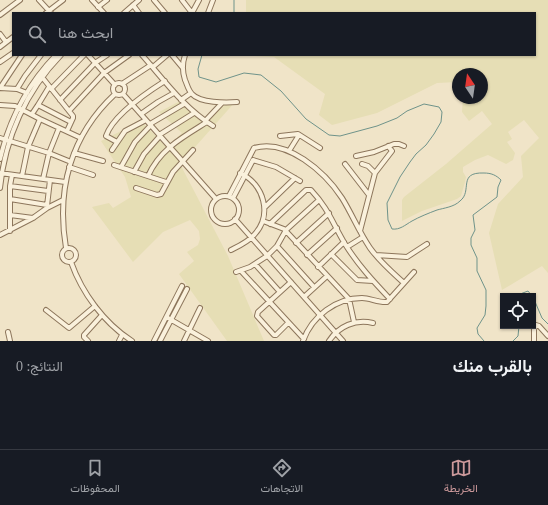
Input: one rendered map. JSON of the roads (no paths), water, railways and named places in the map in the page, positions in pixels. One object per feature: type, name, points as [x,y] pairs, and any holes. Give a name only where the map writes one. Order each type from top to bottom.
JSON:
[{"type":"street","points":[[0,15],[20,0]]},
{"type":"street","points":[[40,0],[49,12],[63,0]]},
{"type":"street","points":[[92,0],[103,12]]},
{"type":"street","points":[[98,7],[107,0]]},
{"type":"street","points":[[125,12],[139,0]]},
{"type":"street","points":[[154,0],[164,12]]},
{"type":"street","points":[[182,0],[191,12]]},
{"type":"street","points":[[193,12],[199,0]]},
{"type":"street","points":[[208,12],[213,0]]},
{"type":"street","points":[[133,5],[138,12]]},
{"type":"street","points":[[0,34],[6,42]]},
{"type":"street","points":[[0,47],[12,38]]},
{"type":"street","points":[[0,62],[12,54]]},
{"type":"street","points":[[21,56],[0,88],[27,93]]},
{"type":"street","points":[[17,90],[25,76],[40,56]]},
{"type":"street","points":[[0,159],[27,93],[55,56]]},
{"type":"street","points":[[20,108],[42,77],[60,56]]},
{"type":"street","points":[[32,114],[50,88],[83,56]]},
{"type":"street","points":[[89,56],[114,85],[114,94]]},
{"type":"street","points":[[60,100],[95,64],[106,56]]},
{"type":"street","points":[[69,111],[104,74],[128,56]]},
{"type":"street","points":[[143,56],[182,102],[194,113],[213,126]]},
{"type":"street","points":[[114,85],[118,83],[122,84],[167,56]]},
{"type":"street","points":[[173,56],[182,67]]},
{"type":"street","points":[[185,56],[182,67],[183,73],[191,93],[198,98],[222,103],[237,102]]},
{"type":"street","points":[[42,77],[73,117],[67,131]]},
{"type":"street","points":[[117,142],[106,136],[106,134],[119,117],[132,104],[165,81]]},
{"type":"street","points":[[122,84],[125,89],[123,94]]},
{"type":"street","points":[[141,114],[174,92]]},
{"type":"street","points":[[121,167],[135,142],[150,125],[182,102],[191,93]]},
{"type":"street","points":[[114,94],[119,96],[123,94]]},
{"type":"street","points":[[71,262],[65,261],[62,257],[62,253],[66,248],[63,220],[65,182],[74,152],[81,138],[94,116],[114,94]]},
{"type":"street","points":[[123,94],[216,199]]},
{"type":"street","points":[[148,176],[157,160],[169,146],[206,122],[222,103]]},
{"type":"street","points":[[0,105],[8,104],[20,108],[81,138]]},
{"type":"street","points":[[38,105],[71,122]]},
{"type":"street","points":[[134,172],[144,154],[160,135],[194,113]]},
{"type":"street","points":[[22,176],[28,147],[40,119]]},
{"type":"street","points":[[112,150],[125,131],[146,120]]},
{"type":"street","points":[[42,179],[49,153],[60,128]]},
{"type":"street","points":[[280,136],[296,134],[320,148]]},
{"type":"street","points":[[289,151],[299,135]]},
{"type":"street","points":[[0,138],[49,153],[71,162]]},
{"type":"street","points":[[0,188],[1,173],[7,141]]},
{"type":"street","points":[[356,156],[374,152],[396,144],[404,146]]},
{"type":"street","points":[[231,197],[252,149],[255,147],[274,146],[289,151],[312,165],[329,182],[344,201],[360,232],[376,256],[404,283]]},
{"type":"street","points":[[360,232],[375,173],[392,151],[388,146]]},
{"type":"street","points":[[136,188],[160,195],[166,182],[182,161],[193,150]]},
{"type":"street","points":[[74,152],[103,161]]},
{"type":"street","points":[[242,174],[253,160],[271,165],[300,181]]},
{"type":"street","points":[[345,164],[369,195]]},
{"type":"street","points":[[362,164],[368,166],[375,173]]},
{"type":"street","points":[[114,165],[166,182]]},
{"type":"street","points":[[69,167],[93,175]]},
{"type":"street","points":[[1,173],[65,182]]},
{"type":"street","points":[[231,250],[252,238],[263,221],[265,207],[263,197],[258,187],[242,174]]},
{"type":"street","points":[[10,231],[10,186],[12,175]]},
{"type":"street","points":[[265,207],[296,178]]},
{"type":"street","points":[[47,206],[50,180]]},
{"type":"street","points":[[10,186],[48,191]]},
{"type":"street","points":[[270,224],[307,190],[311,190],[329,213],[345,245],[373,281],[390,299]]},
{"type":"street","points":[[222,196],[231,197],[239,208],[238,213],[235,219],[231,222],[224,224],[220,223],[211,215],[211,208],[216,199],[222,196]]},
{"type":"street","points":[[10,199],[47,206]]},
{"type":"street","points":[[0,236],[32,218],[47,206],[63,200]]},
{"type":"street","points":[[320,200],[286,231],[277,246],[268,256],[239,271],[303,340],[309,328],[320,315],[335,305],[349,299],[366,298],[384,302],[390,299],[414,272]]},
{"type":"street","points":[[296,243],[329,213]]},
{"type":"street","points":[[10,215],[32,218]]},
{"type":"street","points":[[235,219],[343,341]]},
{"type":"street","points":[[263,221],[286,231],[349,299],[354,322]]},
{"type":"street","points":[[307,255],[337,228]]},
{"type":"street","points":[[318,267],[331,254],[345,245],[363,237]]},
{"type":"street","points":[[376,256],[407,256],[427,244]]},
{"type":"street","points":[[277,246],[314,287]]},
{"type":"street","points":[[66,248],[73,249],[76,253],[75,258],[71,262]]},
{"type":"street","points":[[331,254],[356,279],[361,281],[373,281]]},
{"type":"street","points":[[71,262],[79,281],[95,306],[102,315],[130,341]]},
{"type":"street","points":[[255,264],[280,292]]},
{"type":"street","points":[[304,297],[327,276]]},
{"type":"street","points":[[288,323],[276,335],[257,315],[258,312],[291,282]]},
{"type":"street","points":[[154,341],[182,286]]},
{"type":"street","points":[[160,341],[187,289]]},
{"type":"street","points":[[46,310],[70,328],[95,306]]},
{"type":"street","points":[[184,341],[200,308]]},
{"type":"street","points":[[88,341],[84,338],[84,335],[102,315]]},
{"type":"street","points":[[166,317],[205,340]]},
{"type":"street","points":[[329,341],[335,333],[354,322],[373,323]]},
{"type":"street","points":[[534,341],[534,329],[536,325],[548,336]]},
{"type":"street","points":[[8,332],[10,341]]},
{"type":"street","points":[[119,341],[122,335]]},
{"type":"waterway","points":[[234,0],[234,12]]},
{"type":"waterway","points":[[202,56],[198,69],[199,77],[216,82],[244,73],[261,75],[281,91],[306,119],[329,135],[340,136],[377,126],[397,118],[407,111],[424,104],[439,107],[442,112],[441,122],[426,145],[416,154],[400,177],[387,203],[388,220],[392,229],[398,229],[424,215],[455,205],[464,197],[468,179],[476,174],[491,174],[501,180],[498,187],[497,197],[473,215],[475,230],[471,238],[471,245],[477,258],[477,271],[486,290],[485,315],[477,328],[478,334],[484,341]]},
{"type":"waterway","points":[[523,293],[528,291],[530,293]]},
{"type":"waterway","points":[[536,304],[542,318],[548,324]]},
{"type":"waterway","points":[[513,341],[518,336],[519,329]]}]
